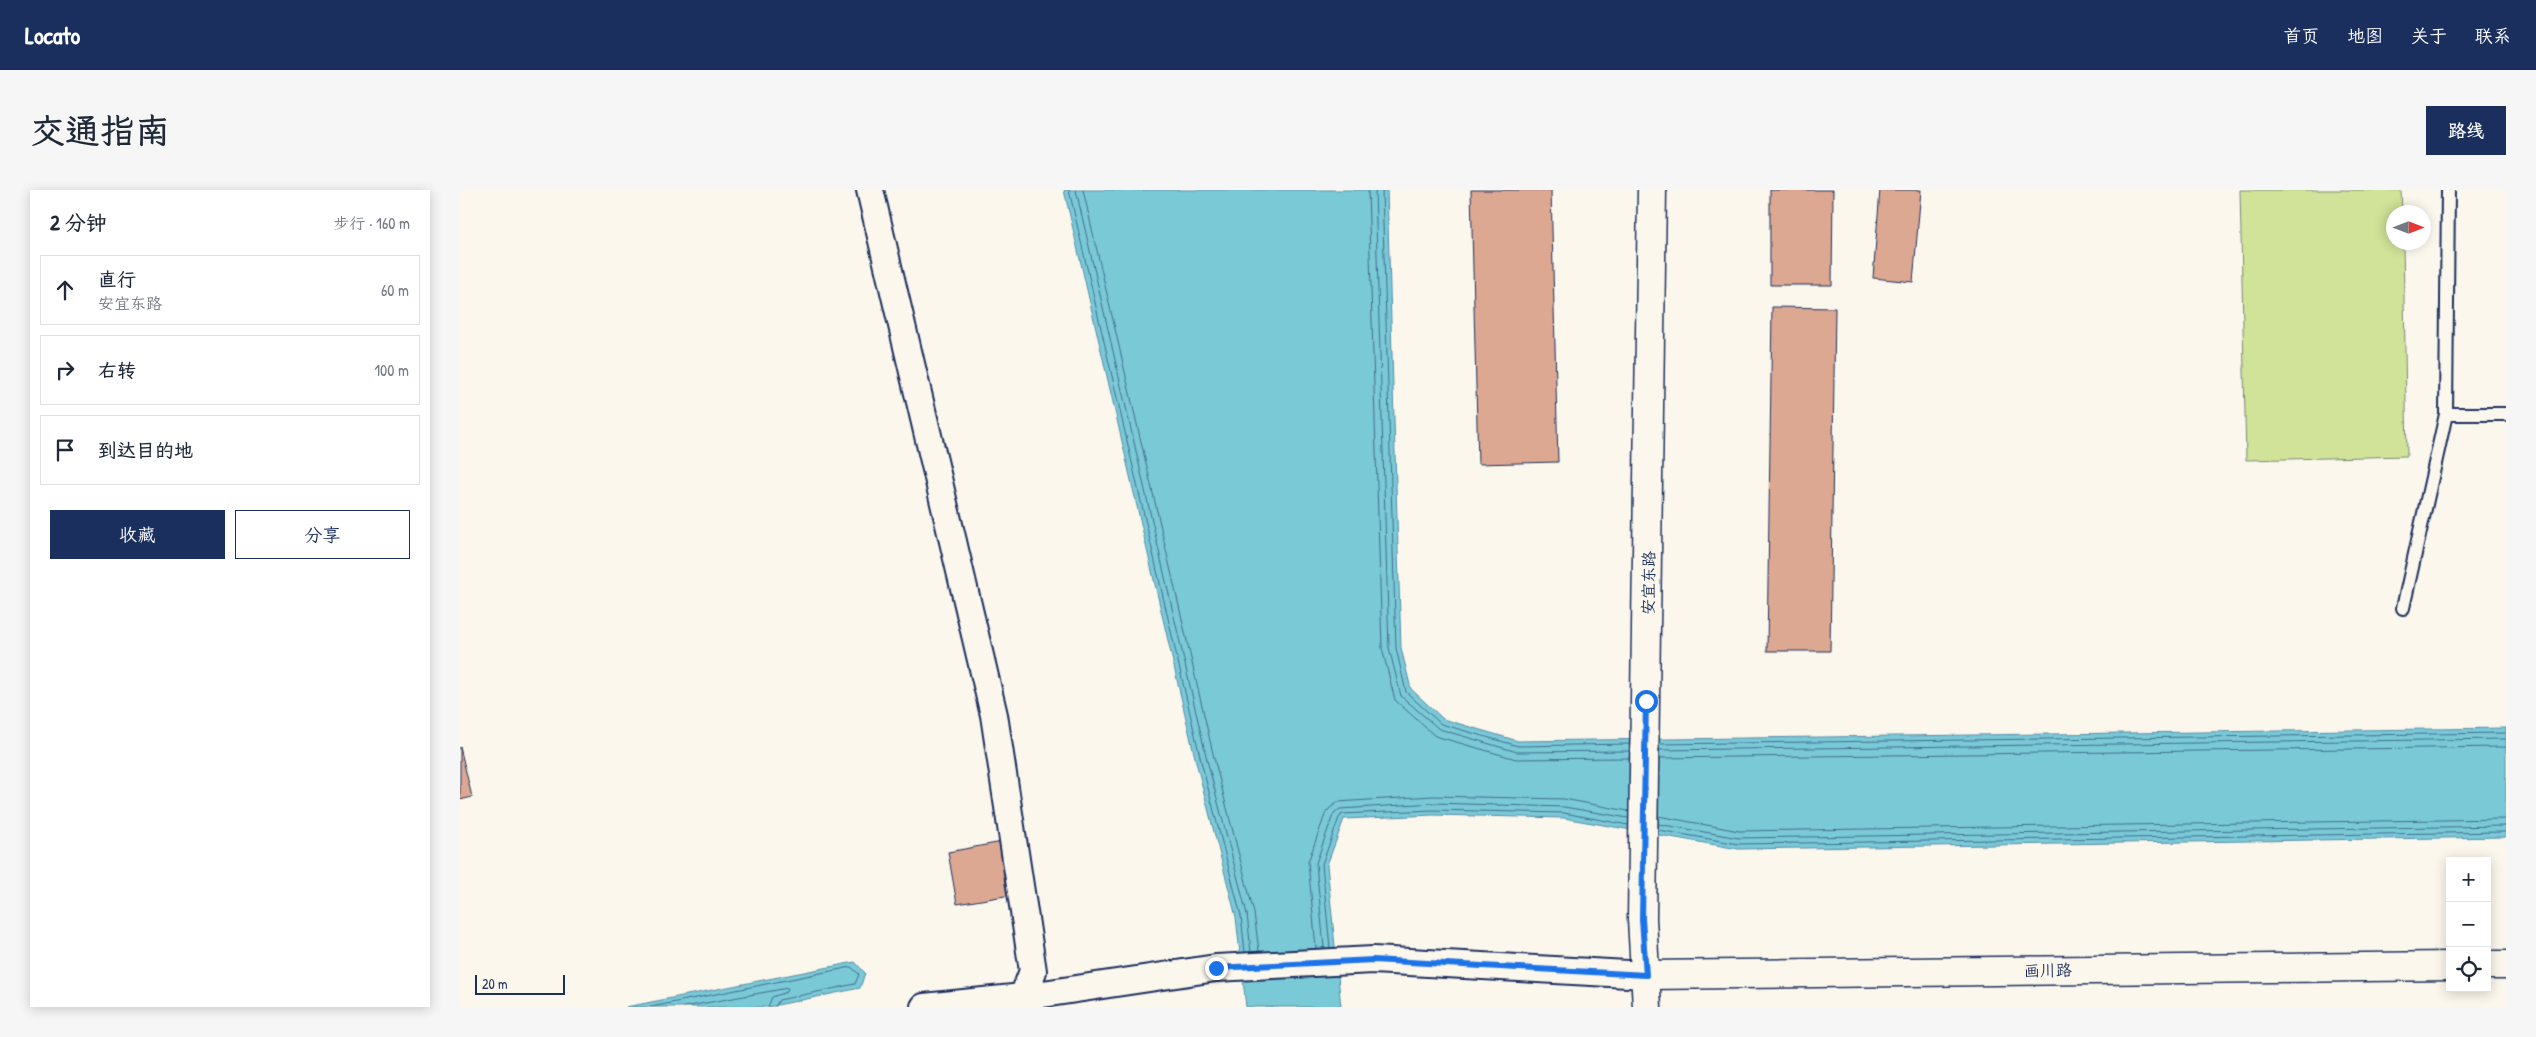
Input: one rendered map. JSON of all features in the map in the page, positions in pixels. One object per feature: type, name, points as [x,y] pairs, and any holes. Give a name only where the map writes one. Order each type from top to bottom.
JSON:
[{"type":"street","points":[[870,190],[994,714],[1033,970],[1023,1002]]},
{"type":"street","name":"安宜东路","points":[[1647,1007],[1642,919],[1652,190]]},
{"type":"street","points":[[924,1007],[1023,1002],[1216,968],[1373,960],[1646,975]]},
{"type":"street","points":[[2491,965],[2506,965]]},
{"type":"street","name":"画川路","points":[[1646,975],[2446,966]]},
{"type":"lane","points":[[2403,608],[2446,414],[2448,190]]},
{"type":"lane","points":[[2446,414],[2506,414]]},
{"type":"green space","points":[[2240,190],[2401,190],[2402,205],[2386,205],[2386,250],[2403,250],[2407,456],[2246,460]]},
{"type":"water","points":[[1064,190],[1387,190],[1401,648],[1411,689],[1443,719],[1518,741],[2506,728],[2506,837],[1738,849],[1564,818],[1433,815],[1344,819],[1327,865],[1341,1007],[1246,1007],[1236,917],[1196,762]]},
{"type":"water","points":[[855,962],[865,973],[860,988],[768,1007],[626,1007]]},
{"type":"building","points":[[1471,190],[1551,190],[1558,462],[1478,464]]},
{"type":"building","points":[[1770,190],[1833,190],[1832,285],[1770,285]]},
{"type":"building","points":[[1880,190],[1921,190],[1913,282],[1873,278]]},
{"type":"building","points":[[1772,307],[1835,308],[1830,651],[1767,651]]},
{"type":"building","points":[[460,747],[472,797],[460,800]]},
{"type":"building","points":[[1002,842],[1011,895],[957,904],[948,852]]},
{"type":"route","points":[[1216,968],[1373,960],[1646,975],[1642,919],[1646,701]]}]
